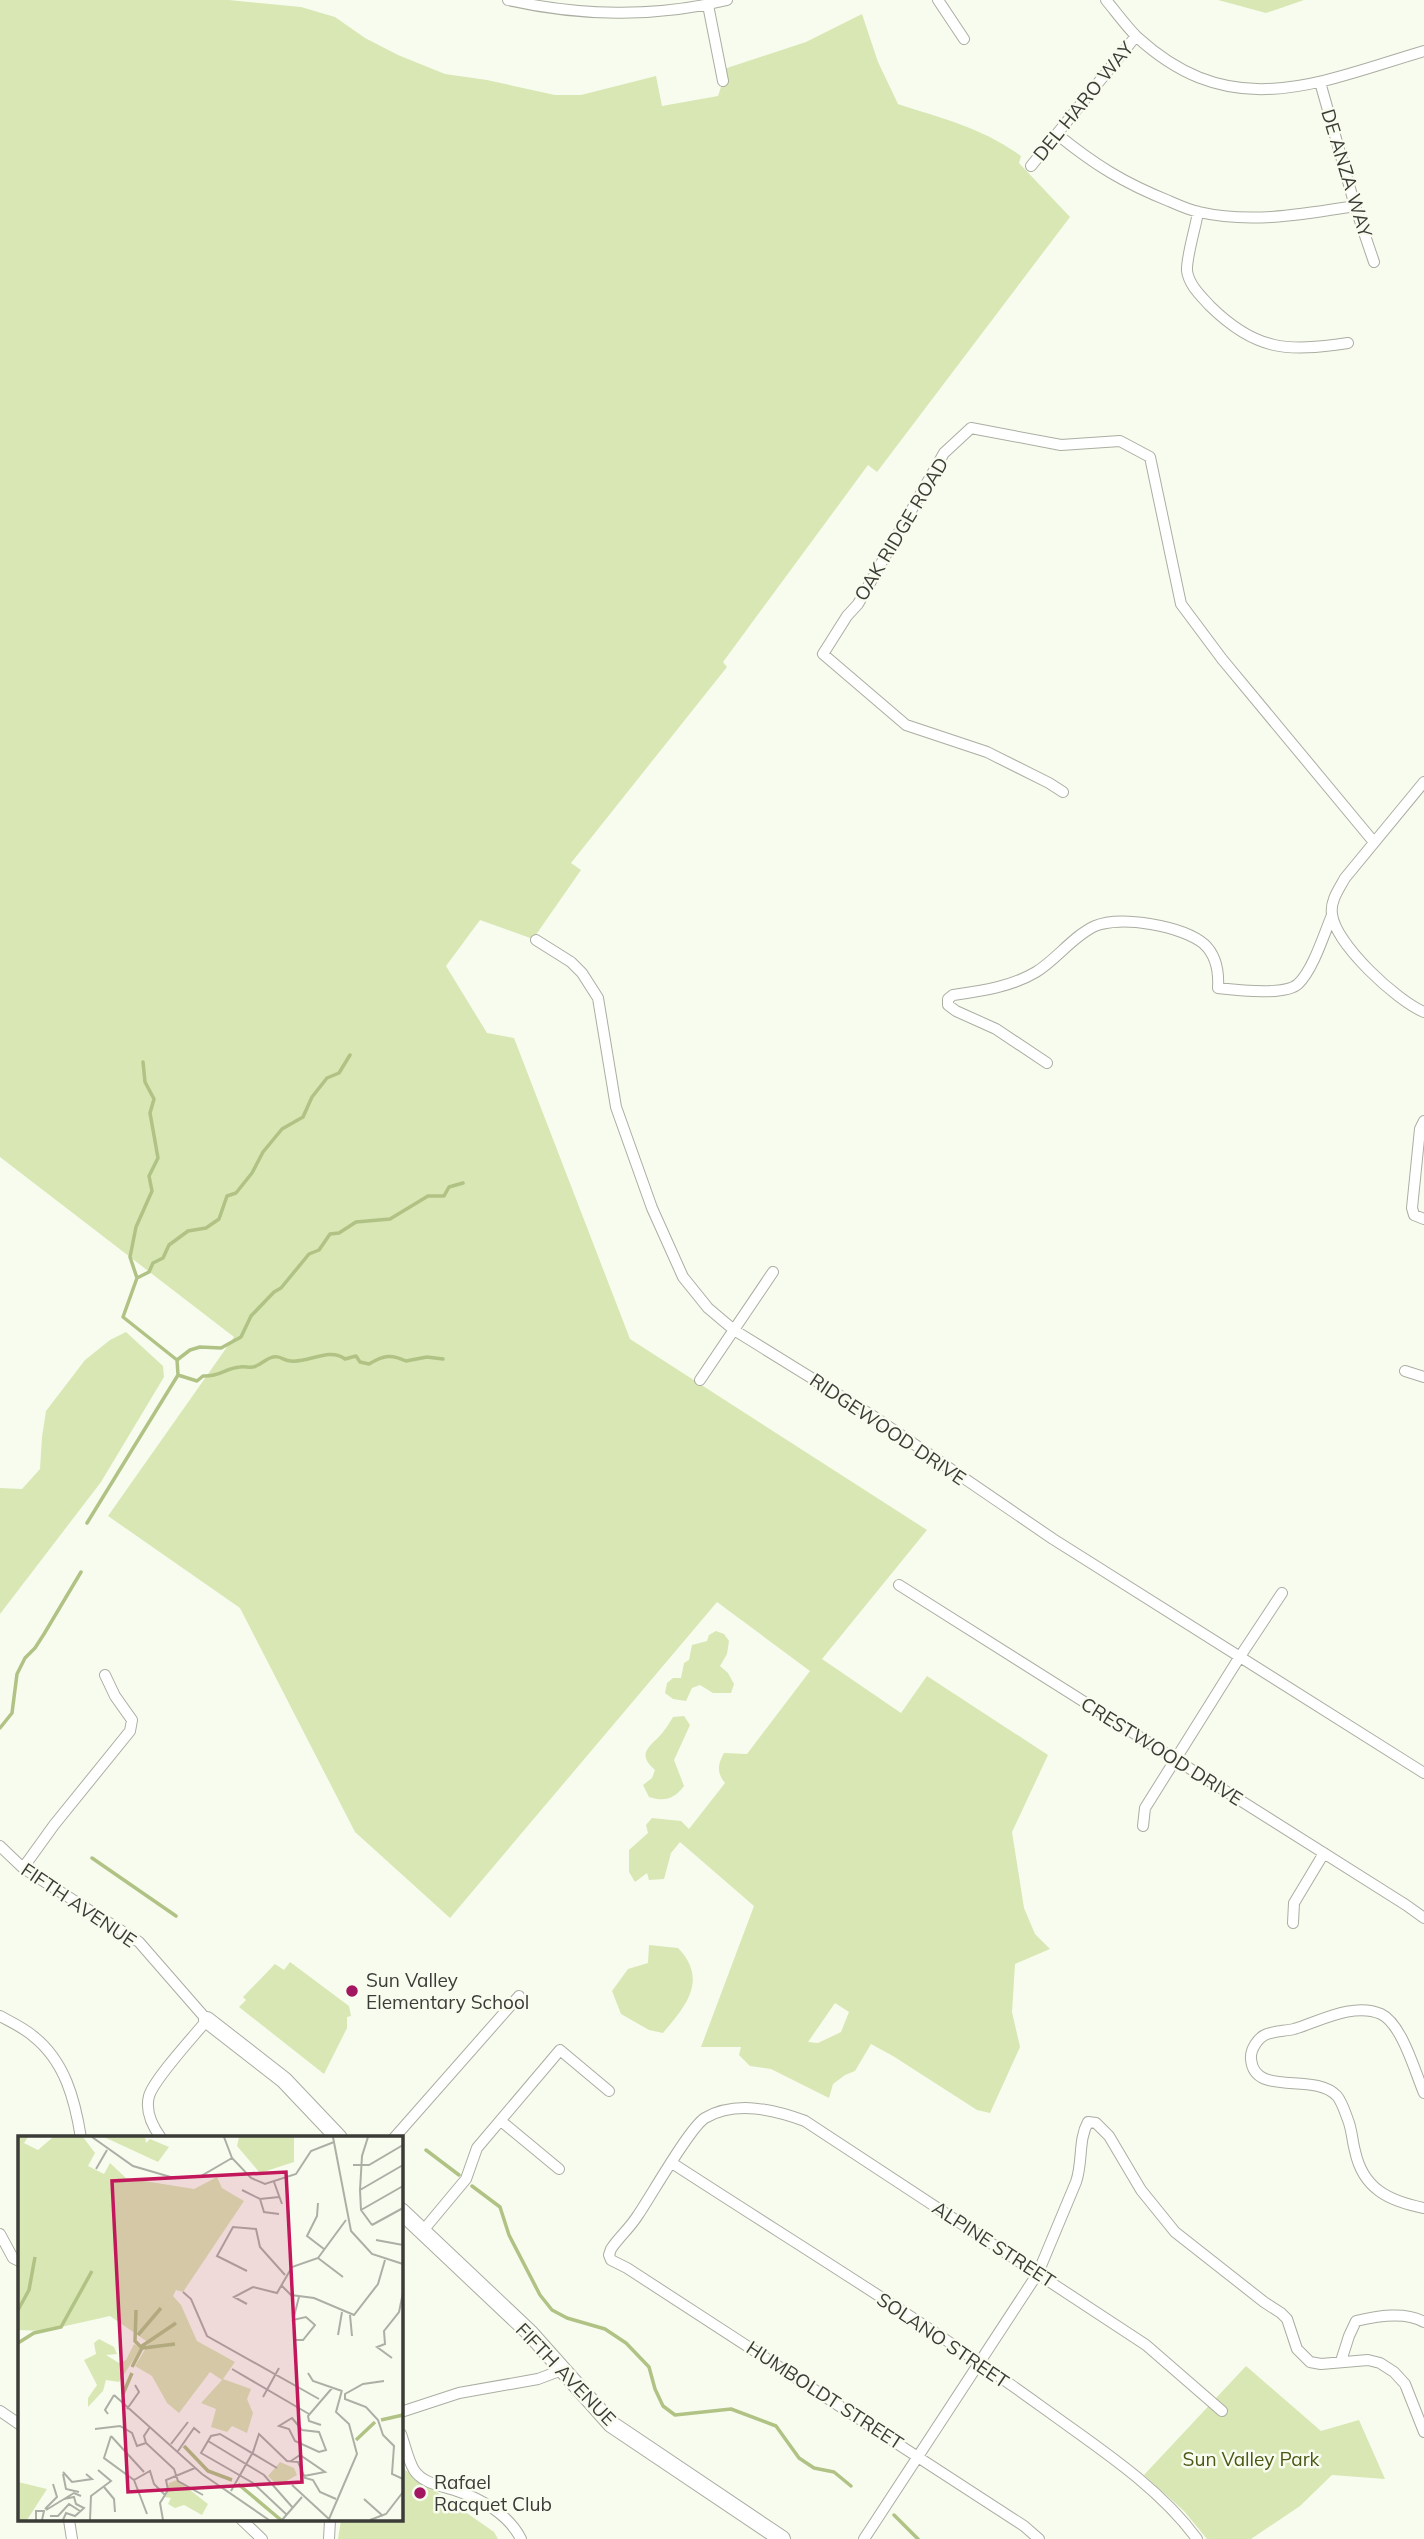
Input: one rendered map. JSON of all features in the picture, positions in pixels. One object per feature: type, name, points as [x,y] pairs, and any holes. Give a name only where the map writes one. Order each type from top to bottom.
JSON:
[{"type":"street","points":[[508,0],[584,12],[654,11],[708,5],[727,0]]},
{"type":"street","points":[[938,0],[964,39]]},
{"type":"street","points":[[1106,0],[1136,36],[1166,59],[1193,75],[1220,85],[1248,90],[1284,90],[1424,51]]},
{"type":"street","points":[[708,5],[723,81]]},
{"type":"street","name":"DEL HARO WAY","points":[[1031,166],[1136,36]]},
{"type":"street","name":"DE ANZA WAY","points":[[1320,82],[1355,206],[1374,262]]},
{"type":"street","points":[[1058,135],[1094,164],[1133,187],[1198,212],[1246,217],[1290,216],[1355,206]]},
{"type":"street","points":[[1198,212],[1187,270],[1194,289],[1226,321],[1250,338],[1278,347],[1313,348],[1348,343]]},
{"type":"street","name":"OAK RIDGE ROAD","points":[[1063,792],[987,752],[906,725],[823,654],[847,616],[858,604],[944,453],[971,428],[1061,445],[1120,441],[1150,457],[1181,604],[1222,659],[1373,841]]},
{"type":"street","points":[[1047,1063],[996,1029],[956,1012],[948,1005],[948,999],[953,995],[1011,984],[1035,973],[1093,927],[1105,923],[1149,923],[1180,931],[1205,945],[1219,969],[1218,988],[1287,990],[1298,984],[1307,972],[1332,915],[1335,895],[1340,887],[1373,841],[1424,782]]},
{"type":"street","points":[[1332,915],[1345,942],[1365,965],[1404,1001],[1424,1012]]},
{"type":"street","name":"RIDGEWOOD DRIVE","points":[[536,940],[571,962],[582,973],[598,998],[616,1107],[652,1208],[683,1278],[708,1308],[734,1330],[873,1416],[1052,1539],[1424,1773]]},
{"type":"street","points":[[1424,1121],[1420,1129],[1412,1208],[1414,1215],[1424,1219]]},
{"type":"street","points":[[700,1380],[773,1272]]},
{"type":"street","points":[[1405,1371],[1424,1377]]},
{"type":"street","name":"CRESTWOOD DRIVE","points":[[899,1585],[1424,1918]]},
{"type":"street","points":[[1143,1826],[1145,1808],[1238,1658],[1282,1593]]},
{"type":"street","points":[[23,1868],[130,1731],[132,1720],[115,1696],[105,1675]]},
{"type":"street","name":"FIFTH AVENUE","points":[[0,1846],[23,1868],[139,1942],[207,2020],[284,2080],[337,2136]]},
{"type":"street","points":[[1293,1923],[1294,1903],[1324,1853]]},
{"type":"street","points":[[396,2136],[519,1996]]},
{"type":"street","points":[[1424,2093],[1397,2029],[1383,2015],[1364,2009],[1334,2015],[1292,2030],[1266,2034],[1255,2045],[1251,2057],[1254,2070],[1262,2079],[1315,2083],[1338,2097],[1351,2127],[1355,2153],[1370,2185],[1404,2203],[1424,2208]]},
{"type":"street","points":[[0,2016],[34,2036],[58,2062],[75,2098],[81,2136]]},
{"type":"street","points":[[160,2136],[151,2124],[149,2096],[167,2068],[207,2020]]},
{"type":"street","points":[[421,2233],[461,2186],[477,2148],[560,2050],[609,2091]]},
{"type":"street","name":"ALPINE STREET","points":[[672,2163],[702,2119],[729,2110],[771,2110],[805,2121],[1146,2345],[1222,2411]]},
{"type":"street","points":[[501,2121],[559,2169]]},
{"type":"street","points":[[864,2539],[1038,2273],[1081,2168],[1082,2143],[1088,2122],[1097,2123],[1109,2136],[1154,2208],[1175,2232],[1287,2319],[1297,2349],[1310,2362],[1321,2364],[1368,2360],[1380,2363],[1394,2372],[1411,2396],[1424,2432]]},
{"type":"street","name":"HUMBOLDT STREET","points":[[672,2163],[638,2216],[611,2249],[611,2260],[918,2455],[1024,2526],[1039,2539]]},
{"type":"street","name":"SOLANO STREET","points":[[672,2163],[980,2362],[1115,2460],[1183,2521],[1197,2539]]},
{"type":"street","name":"FIFTH AVENUE","points":[[402,2212],[421,2233],[530,2333],[611,2424],[782,2539]]},
{"type":"street","points":[[0,2234],[13,2258],[18,2260]]},
{"type":"street","points":[[1341,2361],[1356,2320],[1378,2315],[1416,2318],[1424,2322]]},
{"type":"street","points":[[402,2412],[459,2393],[538,2379],[562,2370]]},
{"type":"street","points":[[0,2411],[18,2423]]},
{"type":"street","points":[[402,2437],[415,2471],[431,2484],[460,2492],[488,2505],[510,2521],[521,2539]]},
{"type":"street","points":[[244,2522],[262,2539]]},
{"type":"green space","points":[[0,0],[229,0],[301,7],[335,17],[365,38],[445,74],[555,95],[581,95],[656,76],[662,106],[718,96],[723,81],[721,70],[806,42],[862,14],[878,62],[898,104],[961,125],[1006,146],[1021,156],[1019,163],[1070,217],[877,472],[868,465],[723,662],[727,667],[571,863],[581,870],[533,939],[480,920],[446,966],[487,1033],[514,1038],[630,1339],[927,1530],[822,1659],[901,1713],[927,1676],[1048,1755],[1012,1832],[1024,1908],[1035,1934],[1050,1949],[1015,1964],[1012,2012],[1020,2047],[990,2113],[977,2110],[871,2044],[855,2071],[833,2084],[829,2098],[771,2069],[750,2066],[739,2055],[741,2047],[701,2047],[754,1906],[680,1842],[671,1853],[664,1879],[649,1880],[647,1873],[635,1882],[629,1872],[629,1850],[648,1833],[646,1825],[652,1818],[681,1821],[689,1829],[725,1783],[719,1768],[724,1753],[747,1754],[810,1671],[717,1602],[450,1918],[355,1832],[240,1608],[108,1516],[234,1337],[0,1157]],"holes":[[[835,2003],[849,2012],[841,2032],[818,2043],[808,2042]]]},
{"type":"green space","points":[[1218,0],[1304,0],[1266,13]]},
{"type":"green space","points":[[126,1332],[163,1366],[164,1377],[101,1482],[0,1614],[0,1488],[22,1489],[40,1469],[46,1411],[85,1360],[110,1340]]},
{"type":"green space","points":[[716,1631],[724,1634],[729,1641],[727,1654],[720,1666],[734,1684],[731,1693],[713,1693],[700,1685],[692,1688],[686,1701],[673,1699],[665,1693],[667,1683],[673,1678],[681,1678],[692,1645],[707,1641],[709,1635]]},
{"type":"green space","points":[[684,1716],[690,1725],[674,1760],[684,1786],[669,1798],[649,1797],[643,1785],[652,1778],[655,1770],[646,1759],[647,1750],[673,1717]]},
{"type":"green space","points":[[649,1945],[678,1948],[692,1971],[693,1982],[686,2003],[663,2033],[649,2030],[621,2014],[612,1991],[628,1969],[648,1963]]},
{"type":"green space","points":[[290,1962],[349,2006],[351,2016],[347,2017],[347,2028],[324,2074],[239,2007],[246,2000],[243,1997],[275,1964],[284,1970]]},
{"type":"green space","name":"Sun Valley Park","points":[[1246,2366],[1321,2431],[1359,2420],[1385,2479],[1332,2475],[1300,2506],[1251,2539],[1207,2539],[1184,2511],[1144,2475]]},
{"type":"green space","name":"Rafael Racquet Club","points":[[402,2468],[494,2532],[498,2539],[338,2539],[341,2522],[402,2522]]},
{"type":"waterway","points":[[137,1278],[149,1272],[153,1263],[163,1258],[169,1245],[188,1231],[206,1228],[219,1219],[227,1196],[236,1193],[282,1129],[303,1117],[312,1097],[327,1078],[339,1073],[350,1055]]},
{"type":"waterway","points":[[87,1523],[178,1375],[177,1360],[123,1317],[137,1278],[130,1257],[136,1227],[152,1191],[149,1176],[158,1158],[150,1113],[154,1099],[145,1082],[143,1062]]},
{"type":"waterway","points":[[177,1360],[190,1350],[200,1347],[221,1348],[241,1337],[251,1316],[281,1288],[309,1254],[319,1250],[330,1234],[339,1233],[356,1222],[390,1219],[428,1196],[444,1196],[449,1187],[463,1183]]},
{"type":"waterway","points":[[178,1375],[197,1381],[203,1376],[235,1368],[254,1367],[276,1357],[298,1361],[326,1355],[345,1359],[356,1356],[360,1362],[369,1364],[388,1356],[406,1361],[427,1357],[443,1359]]},
{"type":"waterway","points":[[0,1728],[12,1713],[17,1674],[25,1658],[35,1648],[81,1572]]},
{"type":"waterway","points":[[92,1858],[176,1916]]},
{"type":"waterway","points":[[426,2150],[459,2175]]},
{"type":"waterway","points":[[472,2186],[500,2207],[509,2235],[540,2295],[552,2310],[567,2318],[605,2329],[626,2343],[649,2367],[663,2406],[675,2415],[731,2409],[776,2426],[799,2458],[814,2468],[834,2472],[851,2486]]},
{"type":"waterway","points":[[894,2515],[918,2539]]},
{"type":"place","name":"Sun Valley Elementary School","points":[[352,1991]]},
{"type":"place","name":"Rafael Racquet Club","points":[[420,2493]]}]
